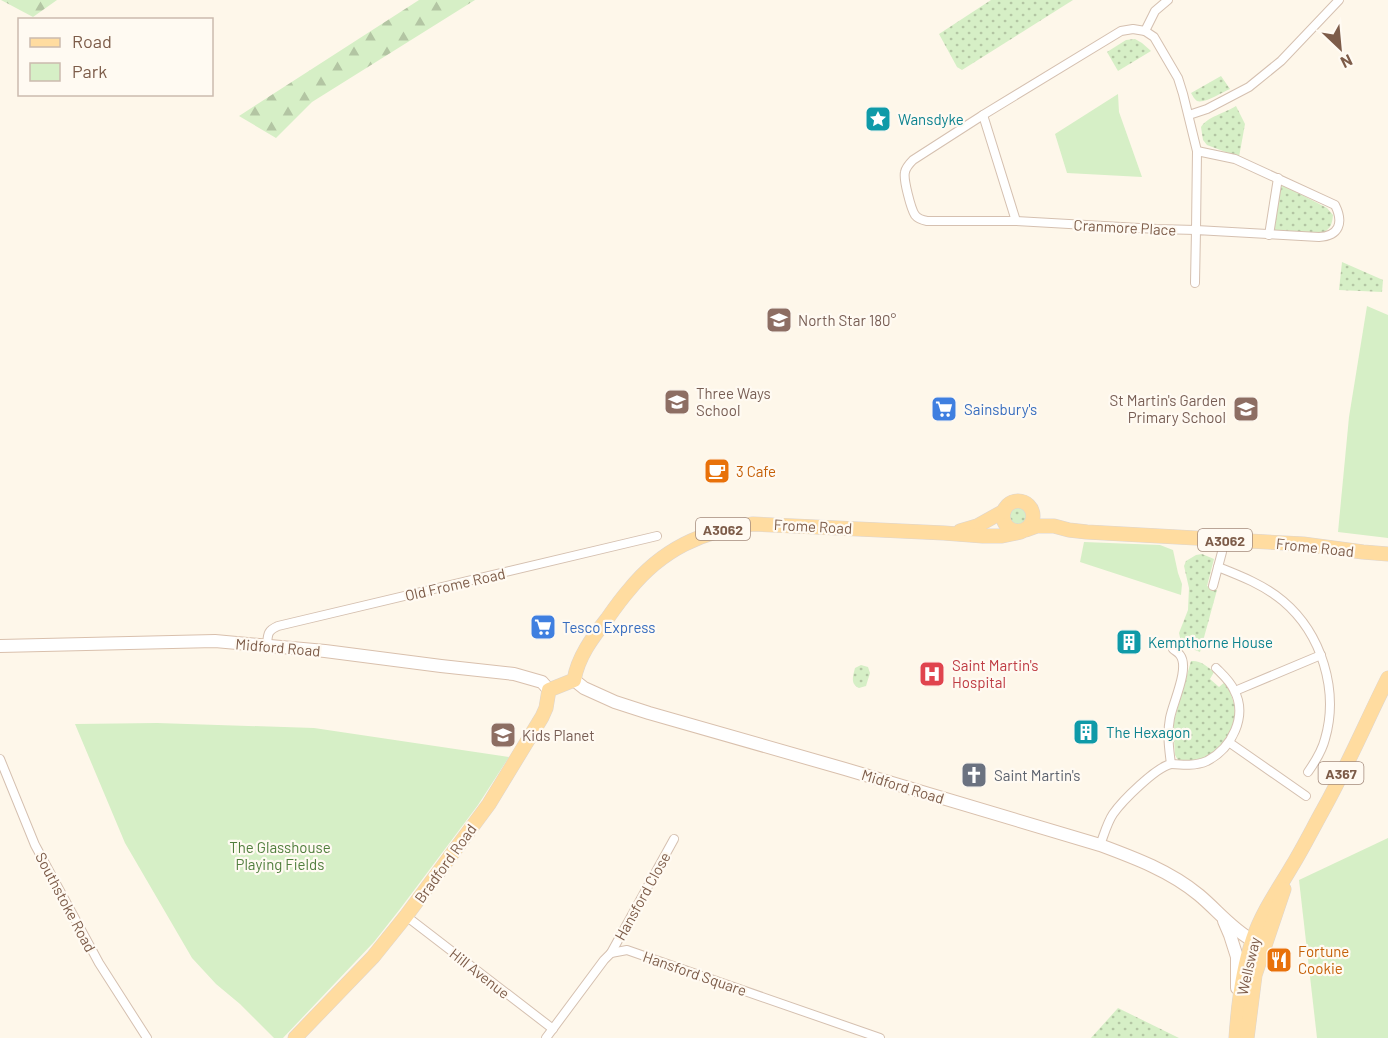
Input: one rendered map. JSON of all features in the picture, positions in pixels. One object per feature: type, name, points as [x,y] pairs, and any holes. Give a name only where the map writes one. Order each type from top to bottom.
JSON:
[{"type":"main road","name":"Frome Road","points":[[944,533],[978,526],[1004,511],[1006,506],[1015,501],[1024,502],[1062,523],[1087,532]]},
{"type":"main road","points":[[1004,511],[1005,524],[1012,530],[1023,531],[1032,522],[1032,508]]},
{"type":"main road","name":"Frome Road","points":[[574,680],[584,651],[630,588],[654,564],[672,551],[687,542],[727,527],[753,524],[1002,536],[1047,525],[1087,532],[1303,544],[1388,554]]},
{"type":"main road","name":"Frome Road","points":[[1363,552],[1388,564]]},
{"type":"main road","name":"Midford Road","points":[[0,646],[190,641],[267,645],[514,674],[542,682],[549,690]]},
{"type":"main road","name":"Wellsway","points":[[1236,1038],[1238,1010],[1258,942],[1292,867],[1388,678]]},
{"type":"main road","points":[[549,690],[574,680]]},
{"type":"main road","name":"Midford Road","points":[[574,680],[584,688],[615,702],[649,713],[1100,845],[1138,859],[1198,894],[1242,934],[1258,942]]},
{"type":"main road","name":"Bradford Road","points":[[296,1038],[373,957],[489,804],[542,717],[549,690]]},
{"type":"main road","points":[[1221,914],[1237,957],[1238,1010]]},
{"type":"main road","name":"Wellsway","points":[[1247,1038],[1258,942]]},
{"type":"street","points":[[1145,31],[1155,11],[1168,0]]},
{"type":"street","points":[[1189,114],[1207,109],[1249,87],[1281,60],[1339,0]]},
{"type":"street","name":"Cranmore Place","points":[[1133,29],[1145,31],[1154,37],[1178,78],[1189,114],[1197,151],[1196,230],[1016,221],[927,221],[915,216],[904,177],[905,170],[913,160],[1121,32],[1133,29]]},
{"type":"street","points":[[983,115],[1016,221]]},
{"type":"street","points":[[1195,283],[1196,230],[1328,237],[1339,226],[1338,211],[1335,205],[1234,159],[1197,151]]},
{"type":"street","points":[[1269,235],[1278,178]]},
{"type":"street","name":"Old Frome Road","points":[[267,645],[268,633],[278,626],[657,536]]},
{"type":"street","points":[[1213,586],[1222,552]]},
{"type":"street","points":[[1218,567],[1247,578],[1267,590],[1284,603],[1315,640],[1327,678],[1329,721],[1316,761],[1308,772]]},
{"type":"street","points":[[1171,765],[1168,742],[1170,718],[1184,669],[1180,655],[1173,649]]},
{"type":"street","points":[[1235,691],[1321,656]]},
{"type":"street","points":[[1100,845],[1113,815],[1122,802],[1160,768],[1207,761],[1230,743],[1238,724],[1239,714],[1235,691],[1216,668]]},
{"type":"street","points":[[1230,743],[1306,796]]},
{"type":"street","name":"Southstoke Road","points":[[0,759],[35,845],[99,963],[147,1038]]},
{"type":"street","name":"Hansford Close","points":[[611,953],[674,839]]},
{"type":"street","name":"Hill Avenue","points":[[406,916],[553,1029]]},
{"type":"street","name":"Hansford Square","points":[[611,953],[633,951],[880,1038]]},
{"type":"street","points":[[546,1038],[611,953]]},
{"type":"green space","points":[[1,0],[57,0],[33,17]]},
{"type":"green space","points":[[419,0],[475,0],[312,102],[276,138],[239,116]]},
{"type":"green space","points":[[991,0],[1073,0],[962,70],[957,67],[939,34]]},
{"type":"green space","points":[[1135,39],[1151,51],[1118,71],[1107,52],[1126,40]]},
{"type":"green space","points":[[1221,76],[1230,89],[1204,101],[1195,99],[1191,93]]},
{"type":"green space","points":[[1118,94],[1119,112],[1142,177],[1067,173],[1055,134]]},
{"type":"green space","points":[[1236,106],[1245,124],[1239,157],[1207,145],[1203,140],[1201,127],[1212,118]]},
{"type":"green space","points":[[1281,184],[1327,208],[1333,215],[1328,229],[1323,233],[1274,231]]},
{"type":"green space","points":[[1342,262],[1383,280],[1382,292],[1339,290]]},
{"type":"green space","points":[[1367,306],[1388,315],[1388,538],[1338,532],[1349,417]]},
{"type":"green space","points":[[1018,507],[1024,510],[1027,516],[1024,522],[1018,525],[1012,522],[1009,516],[1012,510]]},
{"type":"green space","points":[[1084,542],[1160,545],[1173,550],[1182,584],[1181,595],[1080,562]]},
{"type":"green space","points":[[1202,554],[1214,559],[1207,586],[1217,590],[1200,652],[1185,646],[1181,642],[1179,633],[1188,610],[1189,588],[1184,566],[1186,561]]},
{"type":"green space","points":[[1191,661],[1200,662],[1214,672],[1210,679],[1219,687],[1225,682],[1230,691],[1235,714],[1233,726],[1225,743],[1199,761],[1182,762],[1175,755],[1173,724]]},
{"type":"green space","points":[[861,665],[868,667],[870,673],[866,686],[859,688],[854,684],[853,677],[855,668]]},
{"type":"green space","name":"The Glasshouse Playing Fields","points":[[157,723],[314,728],[509,757],[478,805],[374,942],[283,1038],[274,1038],[216,984],[192,958],[125,843],[75,724]]},
{"type":"green space","points":[[1388,838],[1388,1038],[1317,1038],[1299,880]]},
{"type":"green space","points":[[1118,1008],[1179,1038],[1091,1038]]},
{"type":"place","name":"Wansdyke","points":[[878,119]]},
{"type":"place","name":"North Star 180°","points":[[779,320]]},
{"type":"place","name":"Three Ways School","points":[[677,402]]},
{"type":"place","name":"Sainsbury's","points":[[944,409]]},
{"type":"place","name":"St Martin's Garden Primary School","points":[[1246,409]]},
{"type":"place","name":"3 Cafe","points":[[717,471]]},
{"type":"place","name":"Tesco Express","points":[[543,627]]},
{"type":"place","name":"Kempthorne House","points":[[1129,642]]},
{"type":"place","name":"Saint Martin's Hospital","points":[[932,674]]},
{"type":"place","name":"The Hexagon","points":[[1086,732]]},
{"type":"place","name":"Kids Planet","points":[[503,735]]},
{"type":"place","name":"Saint Martin's","points":[[974,775]]},
{"type":"place","name":"Fortune Cookie","points":[[1279,960]]}]
